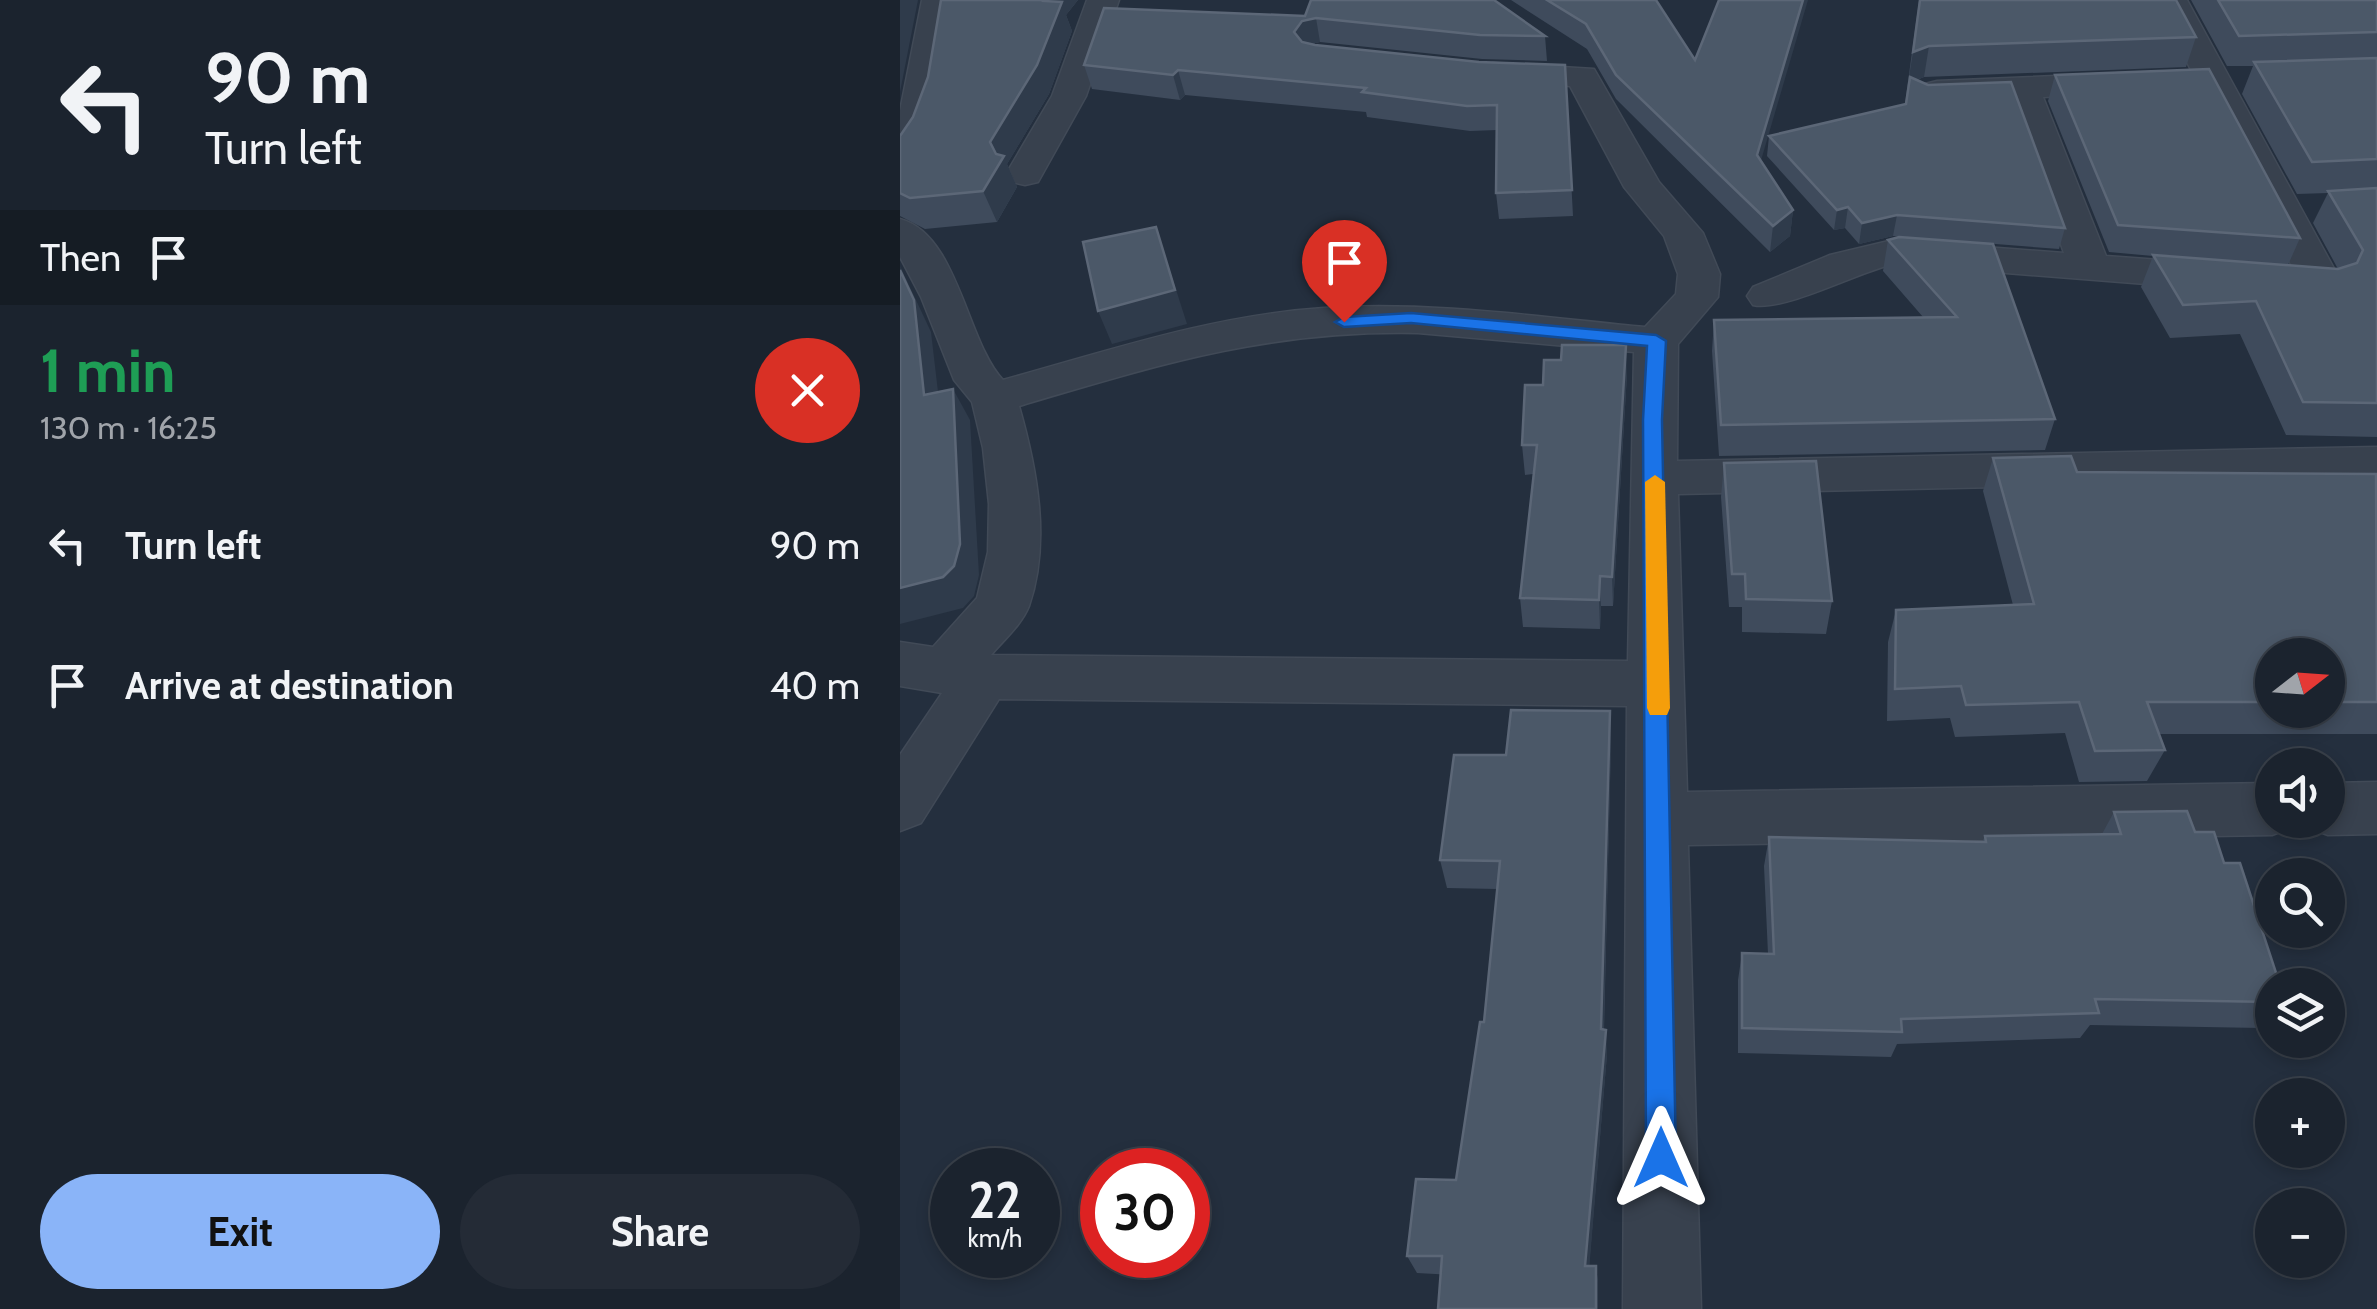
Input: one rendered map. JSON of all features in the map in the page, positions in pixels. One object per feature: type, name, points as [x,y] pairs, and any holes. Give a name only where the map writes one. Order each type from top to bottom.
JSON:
[{"type":"street","points":[[900,156],[917,115],[938,0]]},
{"type":"street","points":[[1025,174],[1070,96],[1103,0]]},
{"type":"street","points":[[1768,296],[1844,264],[1893,252],[2322,285],[2300,209],[2197,81],[2170,0]]},
{"type":"street","points":[[1543,40],[1573,59],[1643,187],[1684,233],[1699,274],[1697,297],[1656,341],[1653,420],[1662,1309]]},
{"type":"street","points":[[1446,69],[1582,76]]},
{"type":"street","points":[[1924,91],[2197,81]]},
{"type":"street","points":[[2022,87],[2090,267]]},
{"type":"street","points":[[900,231],[920,256],[942,298],[977,380],[994,398],[1007,448],[1014,552],[1002,606],[942,671],[900,805]]},
{"type":"street","points":[[994,398],[1192,343],[1277,326],[1411,318],[1656,341]]},
{"type":"street","points":[[1655,478],[2377,463]]},
{"type":"street","points":[[942,671],[1658,684]]},
{"type":"street","points":[[2345,808],[2377,808]]},
{"type":"street","points":[[1659,819],[2255,810]]},
{"type":"building","points":[[941,0],[1062,2],[1037,65],[990,142],[996,154],[1004,156],[983,191],[910,198],[900,193],[900,136],[913,117],[928,77]]},
{"type":"building","points":[[1311,0],[1494,0],[1545,36],[1480,35],[1316,18],[1302,21],[1294,32],[1302,42],[1315,45],[1479,62],[1565,65],[1572,190],[1496,193],[1497,105],[1467,106],[1362,92],[1366,88],[1084,65],[1104,8],[1305,16]]},
{"type":"building","points":[[1547,0],[1656,0],[1695,60],[1719,0],[1803,0],[1757,155],[1793,210],[1773,226],[1616,75],[1586,24]]},
{"type":"building","points":[[1920,0],[2176,0],[2196,37],[1929,46],[1913,52]]},
{"type":"building","points":[[2218,0],[2377,0],[2377,32],[2239,36]]},
{"type":"building","points":[[2377,58],[2377,159],[2312,162],[2254,62]]},
{"type":"building","points":[[2209,69],[2300,238],[2118,225],[2055,75]]},
{"type":"building","points":[[1910,77],[1928,85],[2011,82],[2065,228],[1897,215],[1862,223],[1848,207],[1837,210],[1769,136],[1906,104]]},
{"type":"building","points":[[2377,188],[2377,403],[2303,402],[2256,301],[2183,305],[2153,255],[2338,269],[2357,263],[2363,250],[2328,191]]},
{"type":"building","points":[[1156,227],[1175,290],[1098,311],[1083,242]]},
{"type":"building","points":[[1899,237],[1993,244],[2055,419],[1721,425],[1714,320],[1957,317],[1888,240]]},
{"type":"building","points":[[900,270],[914,300],[924,395],[953,389],[960,544],[954,566],[943,577],[900,588]]},
{"type":"building","points":[[1562,345],[1626,345],[1612,577],[1600,576],[1599,600],[1520,598],[1537,445],[1522,445],[1525,385],[1543,385],[1544,360],[1561,360]]},
{"type":"building","points":[[2071,456],[2077,472],[2376,474],[2377,702],[2345,702],[2345,638],[2255,638],[2255,702],[2147,702],[2165,750],[2095,751],[2079,702],[1966,705],[1961,686],[1895,689],[1896,610],[2034,604],[1993,458]]},
{"type":"building","points":[[1816,461],[1832,601],[1746,599],[1745,574],[1732,574],[1724,463]]},
{"type":"building","points":[[1511,710],[1610,711],[1601,1029],[1606,1030],[1585,1266],[1596,1266],[1596,1309],[1438,1309],[1442,1256],[1407,1256],[1416,1179],[1456,1180],[1480,1022],[1484,1022],[1500,861],[1440,860],[1454,755],[1506,755]]},
{"type":"building","points":[[2187,811],[2195,832],[2214,832],[2224,863],[2240,863],[2255,909],[2255,948],[2268,948],[2274,968],[2255,968],[2255,1002],[2095,999],[2099,1013],[1901,1019],[1902,1032],[1742,1028],[1742,953],[1774,954],[1769,837],[1986,842],[1985,836],[2121,834],[2114,812]]},
{"type":"slow traffic","points":[[1655,482],[1658,708]]},
{"type":"route","points":[[1344,322],[1411,318],[1656,341],[1653,420],[1661,1158]]}]
